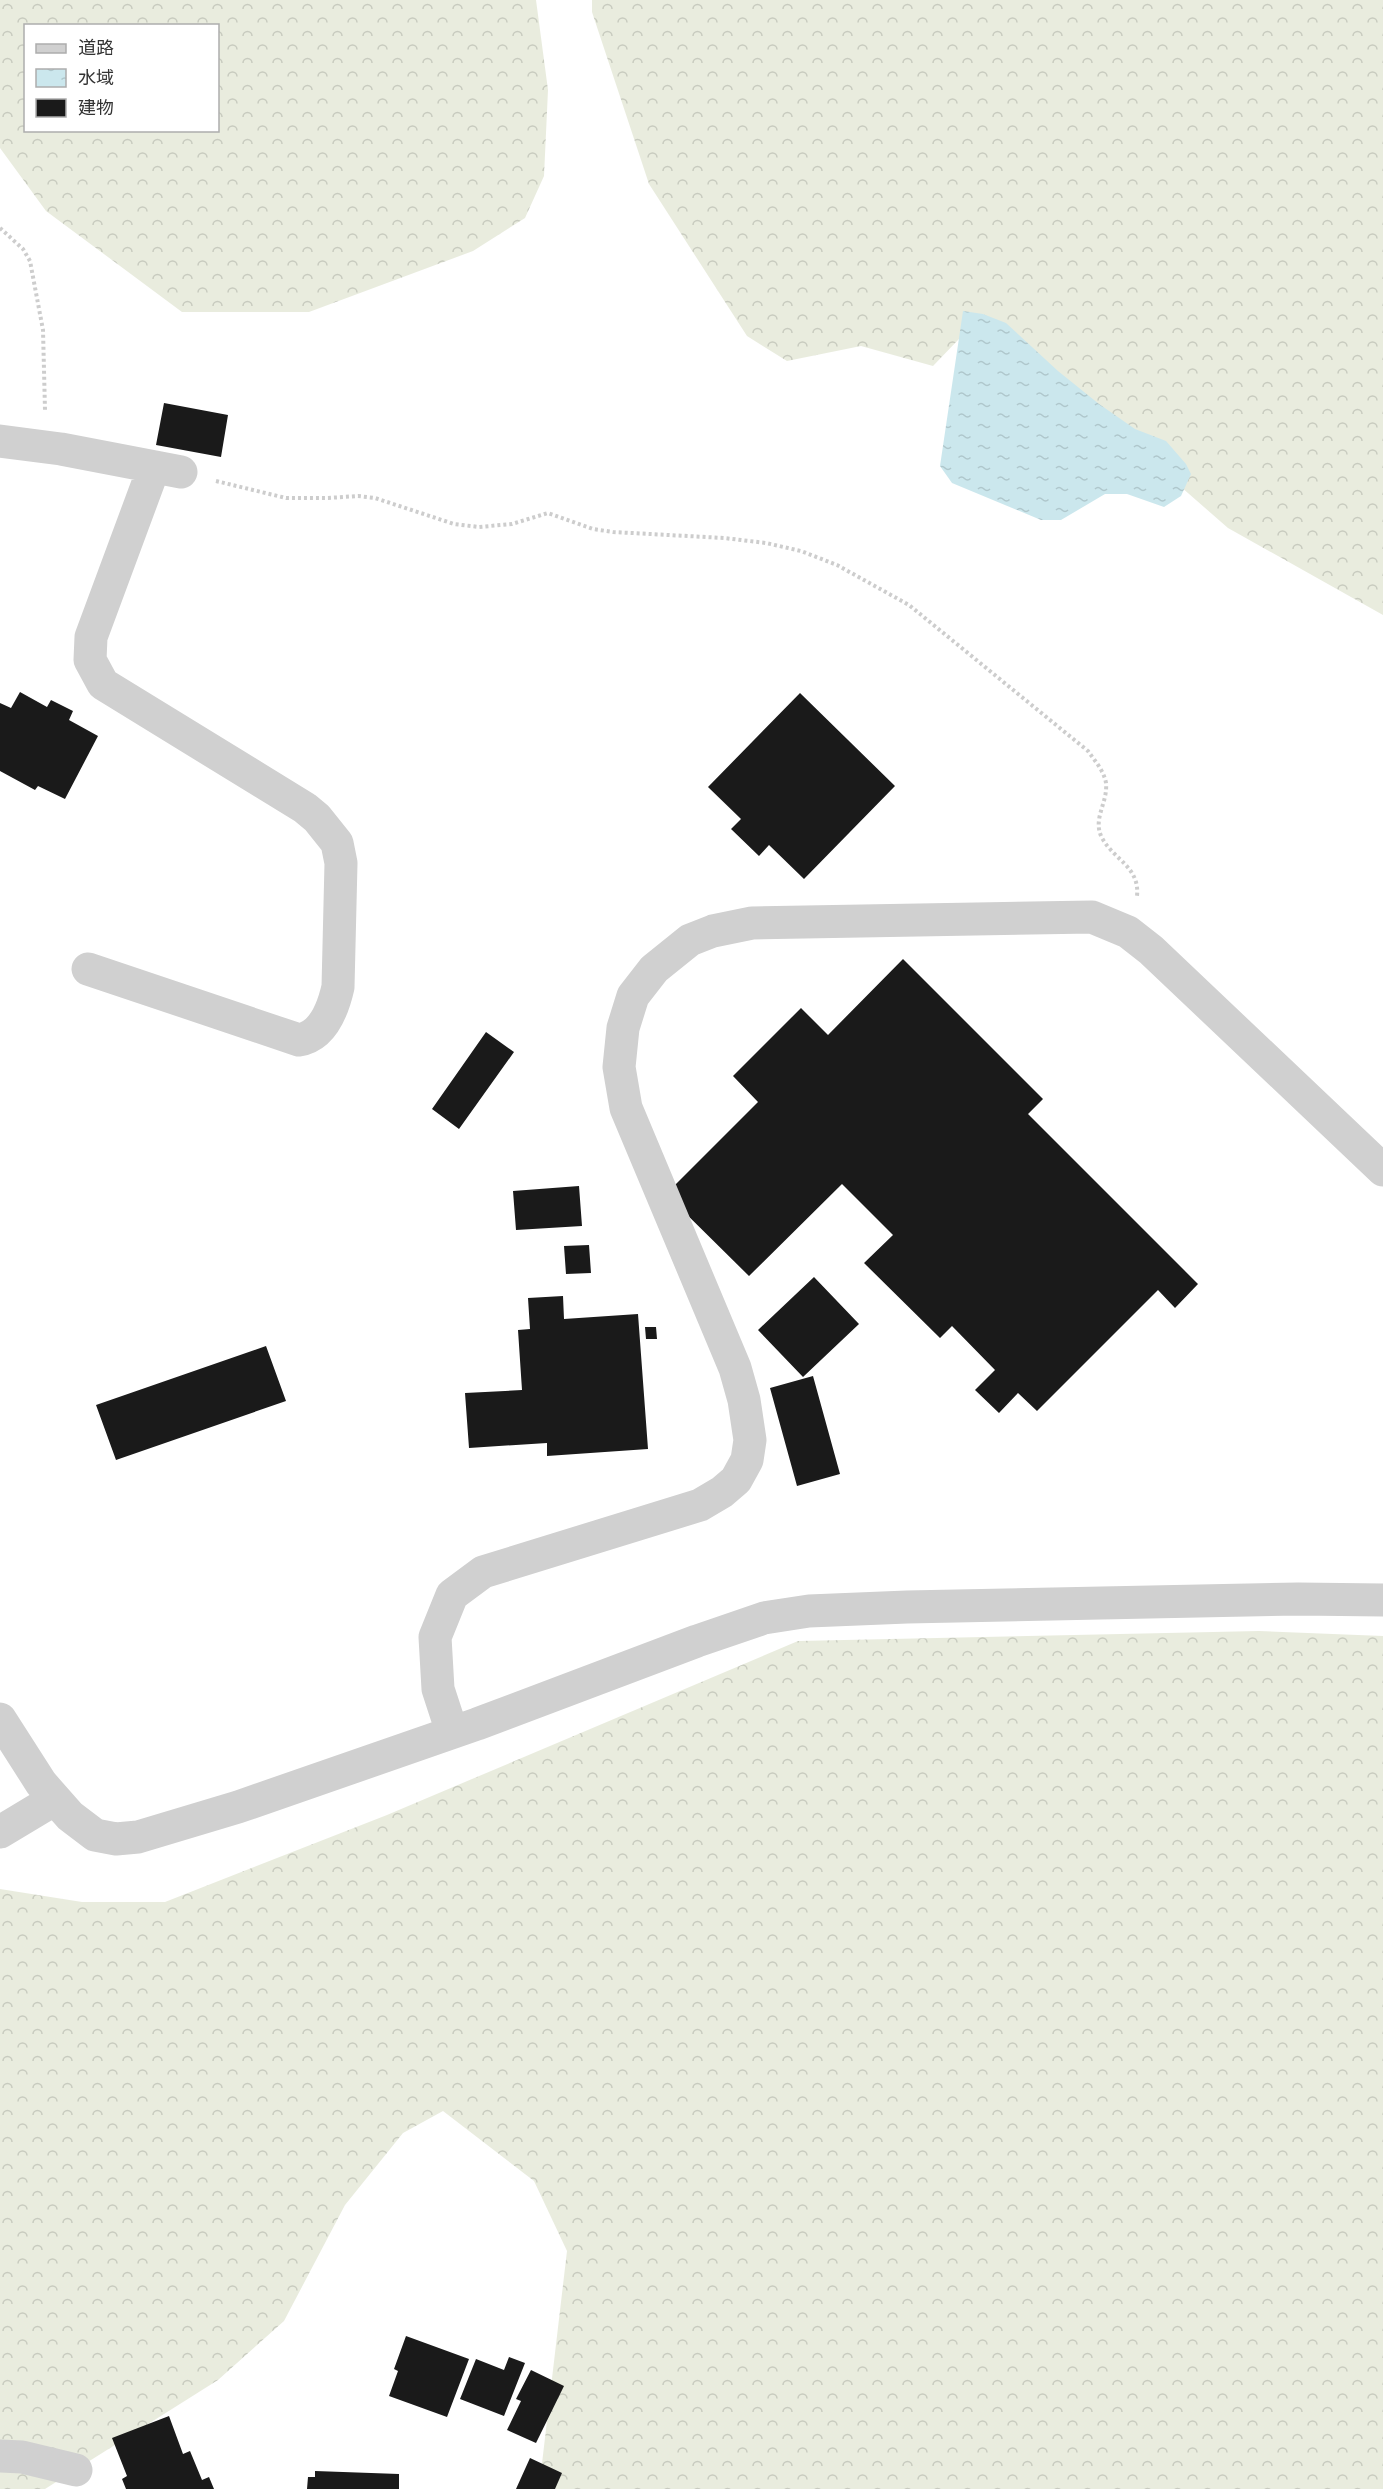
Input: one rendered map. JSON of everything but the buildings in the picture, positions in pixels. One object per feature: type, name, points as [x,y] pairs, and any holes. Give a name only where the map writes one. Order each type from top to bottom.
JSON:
[{"type":"street","points":[[0,441],[47,447],[167,469],[91,637],[90,660],[102,684],[284,794],[317,818],[337,843],[341,863],[338,987],[334,1004],[317,1033],[311,1038],[300,1040],[87,969]]},
{"type":"street","points":[[452,1732],[438,1689],[435,1636],[452,1595],[483,1572],[700,1505],[722,1492],[736,1480],[747,1460],[750,1440],[744,1400],[735,1368],[626,1108],[619,1067],[623,1028],[633,996],[654,969],[690,940],[713,931],[752,923],[1092,917],[1120,928],[1151,950],[1383,1170]]},
{"type":"street","points":[[0,1719],[41,1783],[70,1816],[95,1835],[116,1839],[138,1837],[238,1807],[452,1732],[746,1623],[809,1611],[907,1606],[1287,1599],[1383,1600]]},
{"type":"street","points":[[0,1832],[55,1799]]},
{"type":"street","points":[[0,2456],[22,2457],[76,2470]]},
{"type":"path","points":[[0,228],[23,249],[30,261],[43,330],[47,447]]},
{"type":"path","points":[[167,469],[286,498],[358,496],[375,498],[453,524],[479,527],[513,524],[537,514],[548,513],[593,529],[613,532],[724,538],[766,543],[801,551],[837,565],[909,605],[1066,732],[1095,760],[1106,783],[1098,818],[1102,838],[1131,871],[1138,884],[1136,902],[1120,928]]},
{"type":"green space","points":[[0,0],[536,0],[548,90],[544,176],[525,218],[473,251],[309,312],[182,312],[46,211],[0,148]]},
{"type":"green space","points":[[592,0],[1383,0],[1383,615],[1228,528],[983,314],[933,366],[861,346],[787,361],[747,336],[649,184],[592,12]]},
{"type":"green space","points":[[1259,1631],[1383,1636],[1383,2489],[539,2489],[567,2251],[534,2181],[443,2111],[403,2133],[345,2205],[284,2321],[218,2380],[45,2489],[0,2489],[0,1889],[82,1902],[165,1902],[387,1815],[798,1641]]},
{"type":"water","points":[[963,311],[983,314],[1006,323],[1058,371],[1099,404],[1135,429],[1166,441],[1186,464],[1191,474],[1181,496],[1164,507],[1127,494],[1105,494],[1061,520],[1041,520],[952,483],[940,466]]}]
